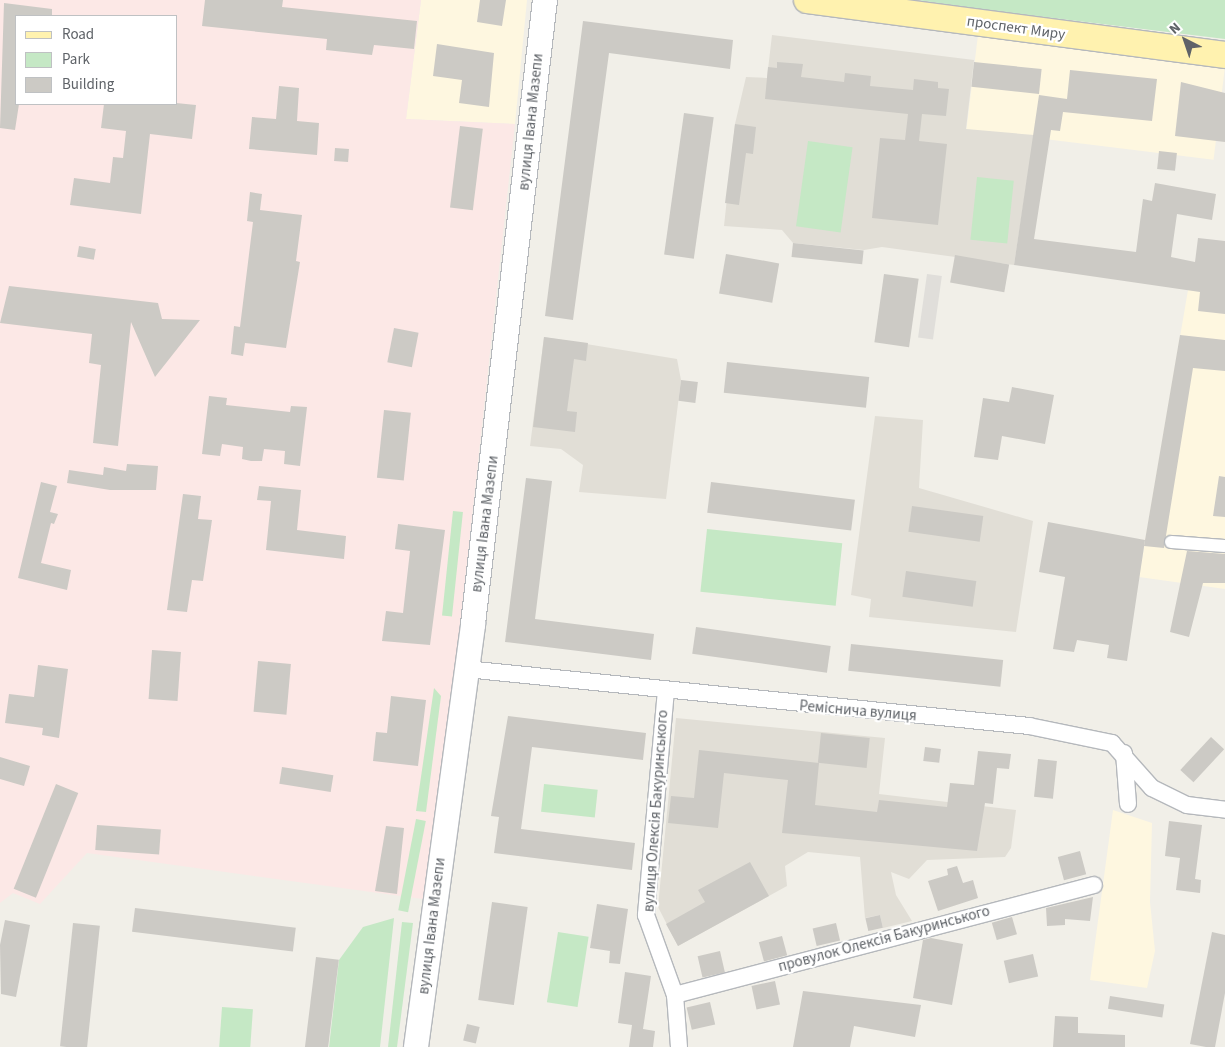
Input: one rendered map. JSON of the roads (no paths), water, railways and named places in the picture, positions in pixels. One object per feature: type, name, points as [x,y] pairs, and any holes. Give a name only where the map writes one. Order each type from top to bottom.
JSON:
[{"type":"main road","name":"вулиця Івана Мазепи","points":[[416,1047],[466,670],[545,0]]},
{"type":"main road","name":"проспект Миру","points":[[807,0],[1225,56]]},
{"type":"street","points":[[1171,542],[1225,546]]},
{"type":"street","name":"Реміснича вулиця","points":[[466,670],[1029,726],[1112,743],[1124,753],[1152,788],[1187,805],[1225,810]]},
{"type":"street","name":"вулиця Олексія Бакуринського","points":[[666,690],[646,915],[675,996],[679,1047]]},
{"type":"street","points":[[1124,753],[1128,804]]},
{"type":"street","name":"провулок Олексія Бакуринського","points":[[675,996],[1094,886]]}]
